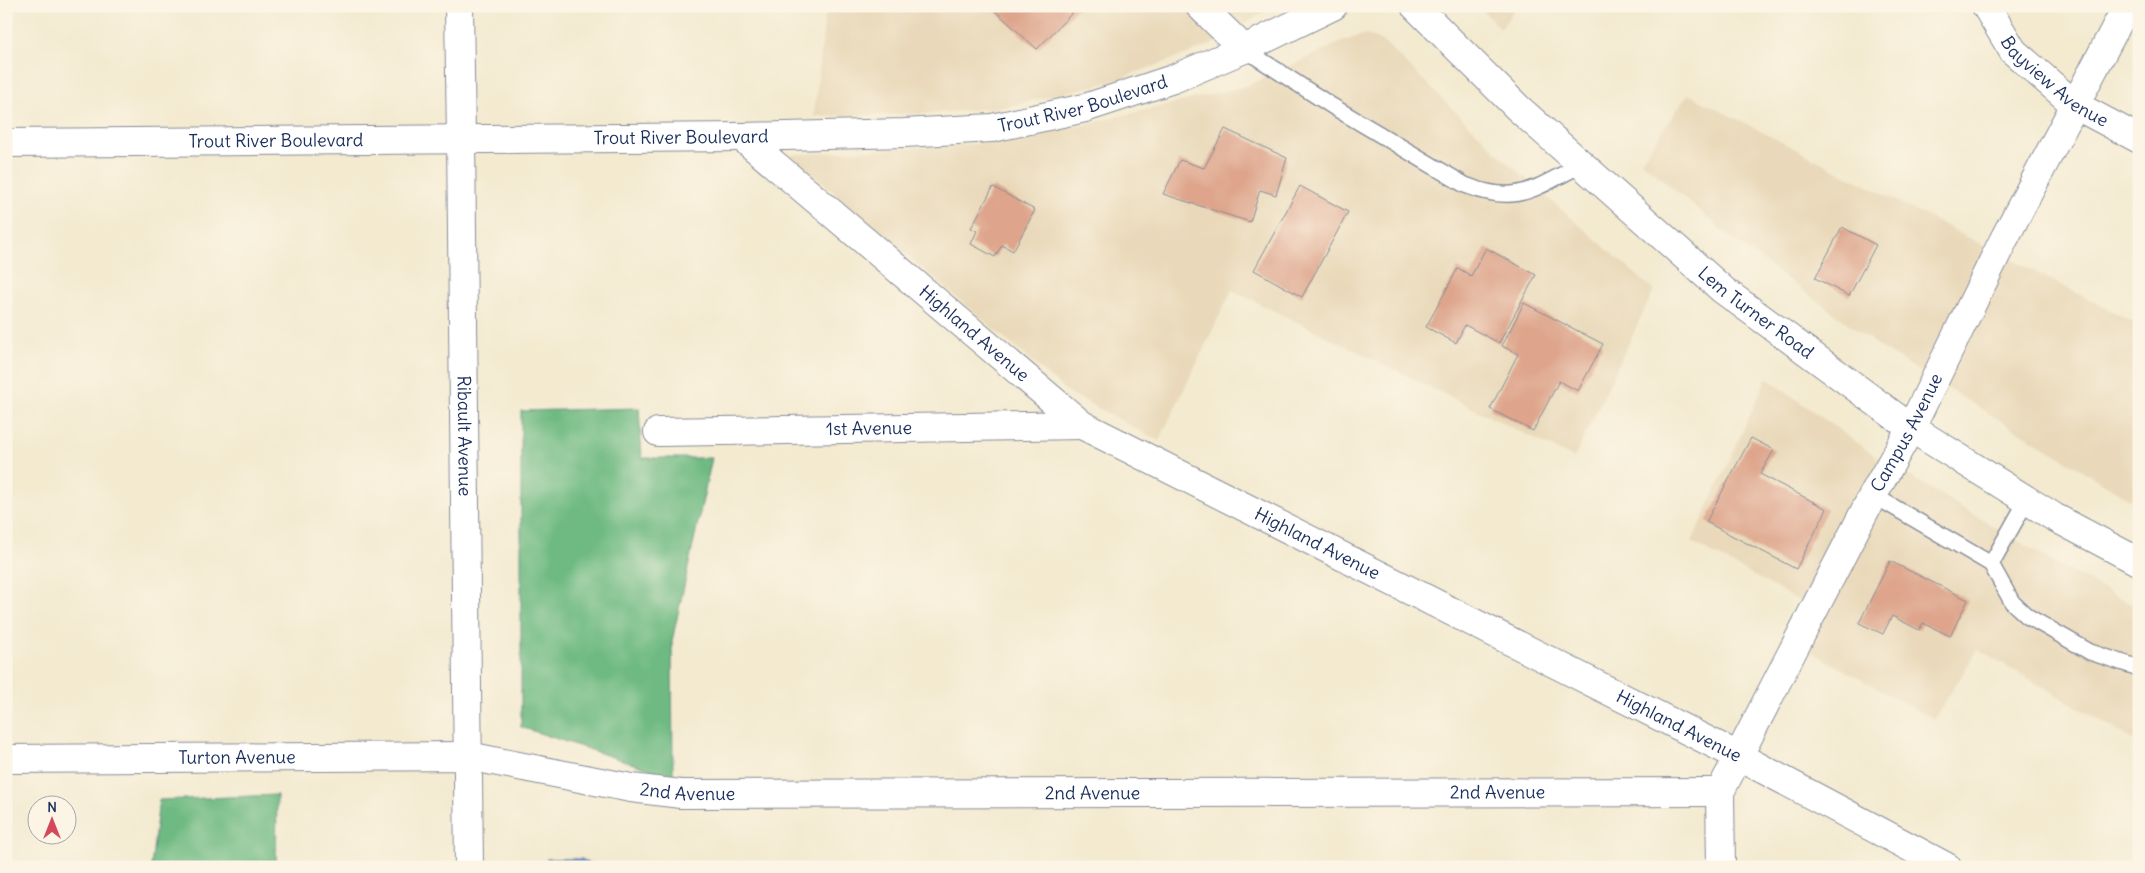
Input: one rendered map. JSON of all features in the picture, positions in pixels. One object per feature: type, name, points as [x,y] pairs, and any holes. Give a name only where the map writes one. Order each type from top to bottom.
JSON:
[{"type":"street","name":"Ribault Avenue","points":[[459,6],[470,867]]},
{"type":"street","points":[[1200,6],[1244,50]]},
{"type":"street","name":"Trout River Boulevard","points":[[6,143],[742,137],[904,133],[992,128],[1085,108],[1173,79],[1244,50],[1333,6]]},
{"type":"street","name":"Lem Turner Road","points":[[1414,6],[1518,108],[1723,290],[1911,428],[2026,500],[2139,562]]},
{"type":"street","name":"Bayview Avenue","points":[[1986,6],[2013,50],[2075,105],[2139,138]]},
{"type":"street","name":"Campus Avenue","points":[[1721,867],[1720,792],[1873,495],[1911,428],[2003,241],[2127,6]]},
{"type":"street","name":"Highland Avenue","points":[[742,137],[1082,425],[1738,756],[1947,867]]},
{"type":"street","name":"1st Avenue","points":[[658,432],[1082,425]]},
{"type":"street","name":"Turton Avenue","points":[[6,760],[468,756]]},
{"type":"street","name":"2nd Avenue","points":[[468,756],[631,788],[681,794],[1720,792]]},
{"type":"lane","points":[[1244,50],[1340,111],[1465,185],[1487,194],[1506,196],[1525,192],[1581,165]]},
{"type":"lane","points":[[1873,495],[1992,564],[2012,602],[2026,616],[2090,652],[2139,668]]},
{"type":"lane","points":[[1992,564],[2026,500]]},
{"type":"shaded area","points":[[826,6],[1273,6],[1209,46],[1110,82],[1004,107],[923,114],[814,116]]},
{"type":"shaded area","points":[[1478,6],[1516,6],[1501,29]]},
{"type":"shaded area","points":[[1366,34],[1383,41],[1510,165],[1654,290],[1574,458],[1232,290],[1159,441],[1065,390],[790,155],[992,143],[1067,129],[1247,86],[1344,41]]},
{"type":"shaded area","points":[[1688,94],[2139,325],[2139,505],[1883,349],[1729,236],[1641,161]]},
{"type":"shaded area","points":[[1767,378],[1874,455],[2053,562],[2139,608],[2139,743],[1978,649],[1934,719],[1809,651],[1823,614],[1692,542]]},
{"type":"green space","points":[[639,408],[642,458],[712,458],[672,641],[673,777],[521,727],[521,411]]},
{"type":"green space","points":[[277,795],[276,867],[151,867],[159,800]]},
{"type":"water","points":[[547,859],[582,859],[593,867],[542,867]]},
{"type":"building","points":[[997,6],[1079,6],[1037,49],[994,10]]},
{"type":"building","points":[[1225,129],[1287,158],[1276,195],[1260,190],[1250,222],[1163,194],[1180,160],[1204,168]]},
{"type":"building","points":[[1300,186],[1348,212],[1302,297],[1254,270]]},
{"type":"building","points":[[993,187],[1035,210],[1013,251],[1002,245],[995,257],[971,244],[977,231],[971,228]]},
{"type":"building","points":[[1842,227],[1876,245],[1849,296],[1815,278]]},
{"type":"building","points":[[1486,248],[1536,275],[1499,343],[1465,325],[1456,343],[1426,327],[1458,268],[1471,276]]},
{"type":"building","points":[[1524,303],[1603,344],[1578,391],[1559,381],[1533,431],[1490,409],[1518,354],[1502,346]]},
{"type":"building","points":[[1751,438],[1774,450],[1760,474],[1827,509],[1796,569],[1706,522]]},
{"type":"building","points":[[1890,561],[1968,600],[1950,636],[1923,623],[1919,630],[1892,616],[1883,634],[1859,623]]}]
